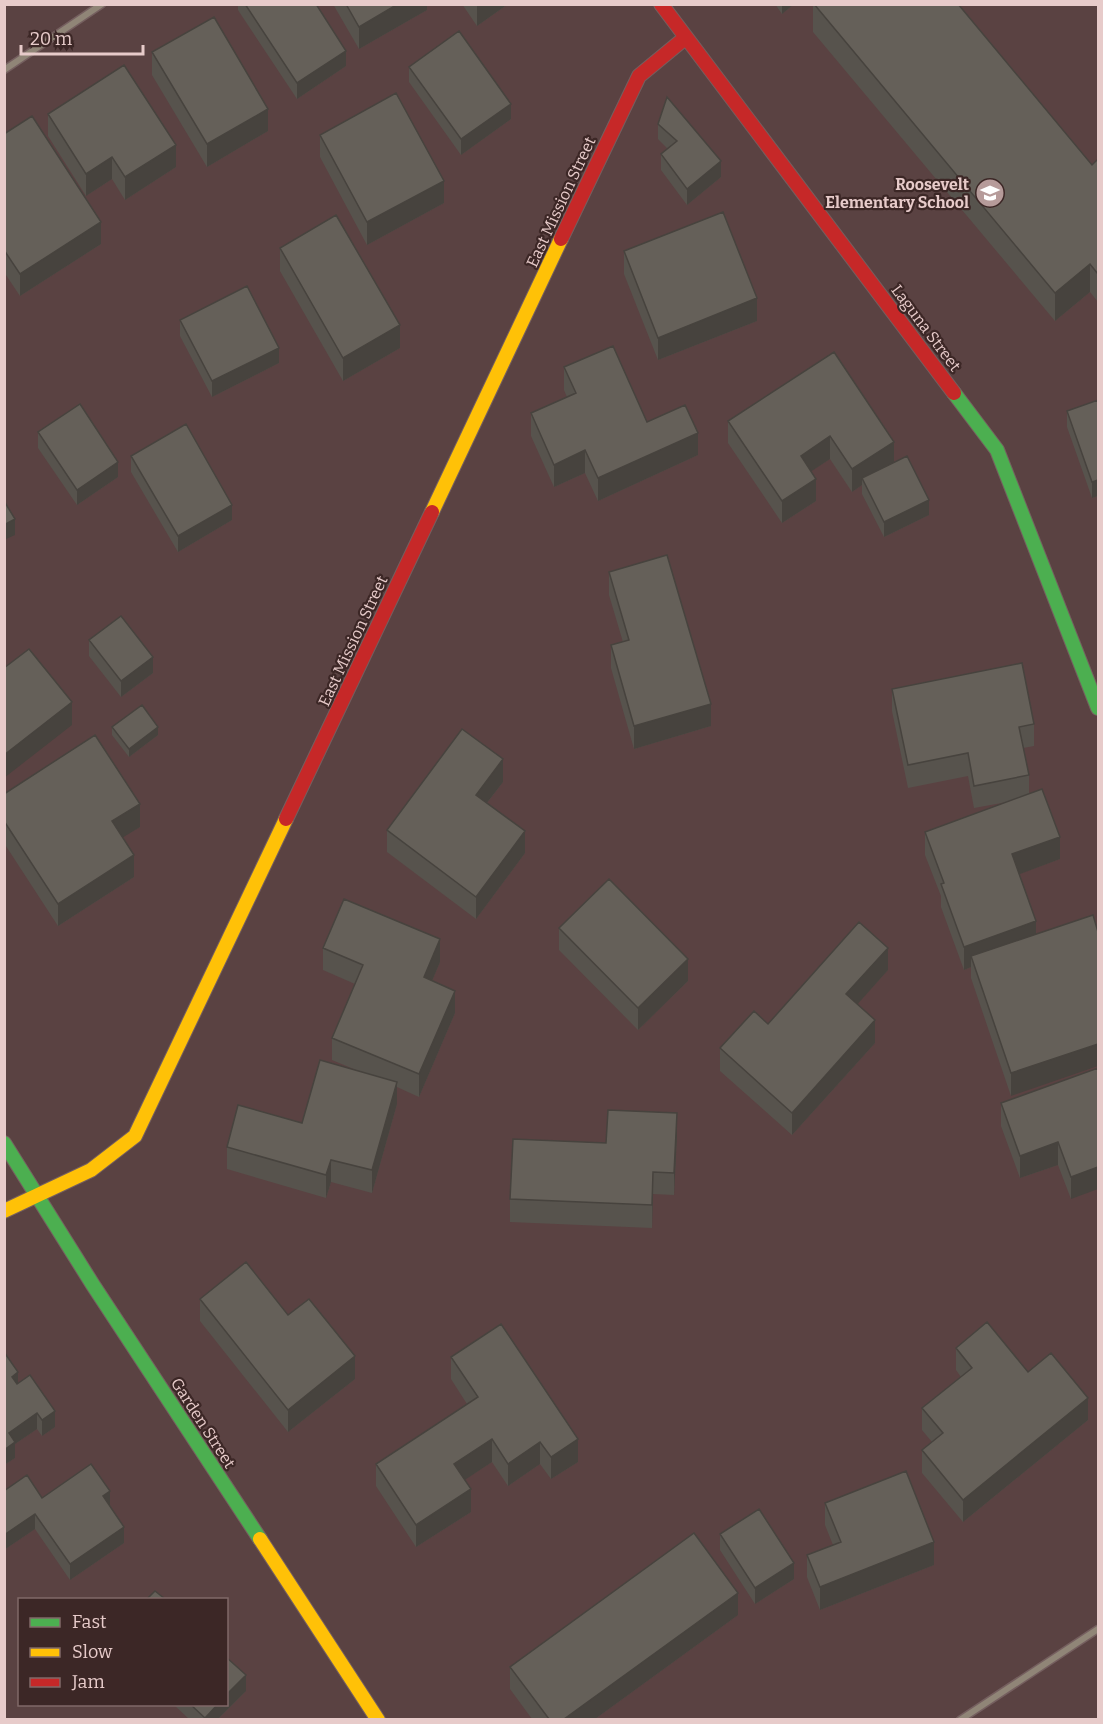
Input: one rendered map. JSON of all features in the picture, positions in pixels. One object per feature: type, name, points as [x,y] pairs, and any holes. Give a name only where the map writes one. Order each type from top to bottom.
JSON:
[{"type":"street","points":[[4,70],[102,4]]},
{"type":"street","name":"Laguna Street","points":[[661,4],[997,450],[1098,708]]},
{"type":"street","name":"East Mission Street","points":[[4,1212],[104,1160],[124,1148],[135,1136],[639,76],[685,38]]},
{"type":"street","name":"Garden Street","points":[[4,1143],[93,1285],[378,1719]]},
{"type":"street","points":[[960,1719],[1098,1629]]},
{"type":"building","points":[[245,4],[316,4],[346,51],[297,83]]},
{"type":"building","points":[[346,4],[398,4],[359,27]]},
{"type":"building","points":[[814,4],[958,4],[1092,165],[1098,159],[1098,274],[1090,264],[1055,293]]},
{"type":"building","points":[[214,17],[268,109],[207,144],[152,52]]},
{"type":"building","points":[[459,31],[511,104],[461,139],[409,67]]},
{"type":"building","points":[[124,65],[176,145],[125,177],[112,157],[86,174],[48,114]]},
{"type":"building","points":[[396,93],[444,181],[367,222],[320,135]]},
{"type":"building","points":[[667,97],[721,161],[687,189],[661,154],[677,141],[658,124]]},
{"type":"building","points":[[32,116],[101,222],[20,274],[4,250],[4,134]]},
{"type":"building","points":[[723,212],[757,298],[658,338],[624,251]]},
{"type":"building","points":[[336,215],[400,325],[343,358],[280,248]]},
{"type":"building","points":[[247,286],[279,348],[212,381],[180,320]]},
{"type":"building","points":[[613,346],[647,422],[685,405],[698,433],[598,478],[585,450],[554,465],[531,413],[576,393],[564,367]]},
{"type":"building","points":[[834,352],[894,442],[852,469],[830,436],[801,456],[816,479],[782,501],[728,421]]},
{"type":"building","points":[[1098,400],[1098,480],[1092,482],[1067,411]]},
{"type":"building","points":[[80,404],[118,462],[77,490],[38,432]]},
{"type":"building","points":[[186,424],[232,505],[178,536],[131,456]]},
{"type":"building","points":[[907,456],[929,500],[884,522],[862,478]]},
{"type":"building","points":[[4,501],[15,519],[4,525]]},
{"type":"building","points":[[667,555],[711,704],[634,726],[611,645],[629,640],[609,572]]},
{"type":"building","points":[[121,616],[153,657],[121,681],[89,640]]},
{"type":"building","points":[[29,649],[72,702],[4,755],[4,668]]},
{"type":"building","points":[[1022,663],[1034,724],[1019,727],[1029,775],[974,786],[968,753],[908,765],[892,689]]},
{"type":"building","points":[[142,705],[158,727],[129,749],[112,727]]},
{"type":"building","points":[[462,729],[503,759],[476,795],[525,831],[476,897],[387,830]]},
{"type":"building","points":[[95,735],[140,804],[112,821],[134,855],[58,904],[4,821],[4,794]]},
{"type":"building","points":[[1042,789],[1060,837],[1012,854],[1036,921],[964,947],[925,832]]},
{"type":"building","points":[[609,879],[688,959],[638,1008],[559,928]]},
{"type":"building","points":[[344,899],[440,939],[424,977],[455,991],[419,1074],[332,1038],[363,965],[323,948]]},
{"type":"building","points":[[1093,915],[1098,932],[1098,1044],[1011,1073],[971,956]]},
{"type":"building","points":[[859,922],[888,948],[846,994],[875,1020],[792,1113],[720,1048],[754,1011],[768,1024]]},
{"type":"building","points":[[320,1060],[397,1082],[372,1170],[331,1160],[326,1175],[227,1147],[238,1105],[302,1123]]},
{"type":"building","points":[[1098,1068],[1098,1167],[1071,1177],[1058,1142],[1020,1156],[1001,1103]]},
{"type":"building","points":[[608,1110],[677,1113],[674,1173],[653,1172],[652,1205],[510,1199],[513,1139],[606,1143]]},
{"type":"building","points":[[246,1262],[288,1315],[309,1299],[355,1356],[288,1410],[200,1299]]},
{"type":"building","points":[[987,1322],[1028,1372],[1051,1353],[1088,1398],[963,1500],[922,1450],[943,1433],[922,1408],[972,1368],[956,1348]]},
{"type":"building","points":[[501,1324],[578,1439],[551,1457],[540,1442],[508,1464],[492,1439],[454,1464],[471,1489],[416,1525],[376,1464],[478,1397],[451,1357]]},
{"type":"building","points":[[4,1352],[18,1372],[12,1377],[17,1384],[30,1375],[55,1411],[42,1420],[37,1413],[9,1433],[15,1442],[4,1450]]},
{"type":"building","points":[[91,1464],[110,1491],[103,1496],[124,1527],[70,1564],[35,1514],[4,1535],[4,1491],[27,1475],[42,1498]]},
{"type":"building","points":[[906,1471],[934,1542],[820,1587],[807,1555],[841,1542],[825,1503]]},
{"type":"building","points":[[759,1509],[794,1563],[755,1588],[720,1534]]},
{"type":"building","points":[[694,1533],[738,1593],[564,1719],[549,1719],[510,1667]]},
{"type":"building","points":[[155,1591],[164,1598],[148,1598]]},
{"type":"building","points":[[228,1659],[246,1675],[228,1693]]},
{"type":"building","points":[[192,1706],[216,1706],[205,1718]]},
{"type":"traffic: fast","points":[[954,393],[997,450],[1098,708]]},
{"type":"traffic: fast","points":[[4,1143],[93,1285],[260,1539]]},
{"type":"traffic: slow","points":[[432,512],[561,239]]},
{"type":"traffic: slow","points":[[4,1211],[91,1170],[135,1136],[286,819]]},
{"type":"traffic: slow","points":[[260,1539],[378,1720]]},
{"type":"traffic: jam","points":[[661,4],[954,393]]},
{"type":"traffic: jam","points":[[561,239],[639,76],[685,38]]},
{"type":"traffic: jam","points":[[286,819],[432,512]]},
{"type":"place","name":"Roosevelt Elementary School","points":[[990,193]]}]
